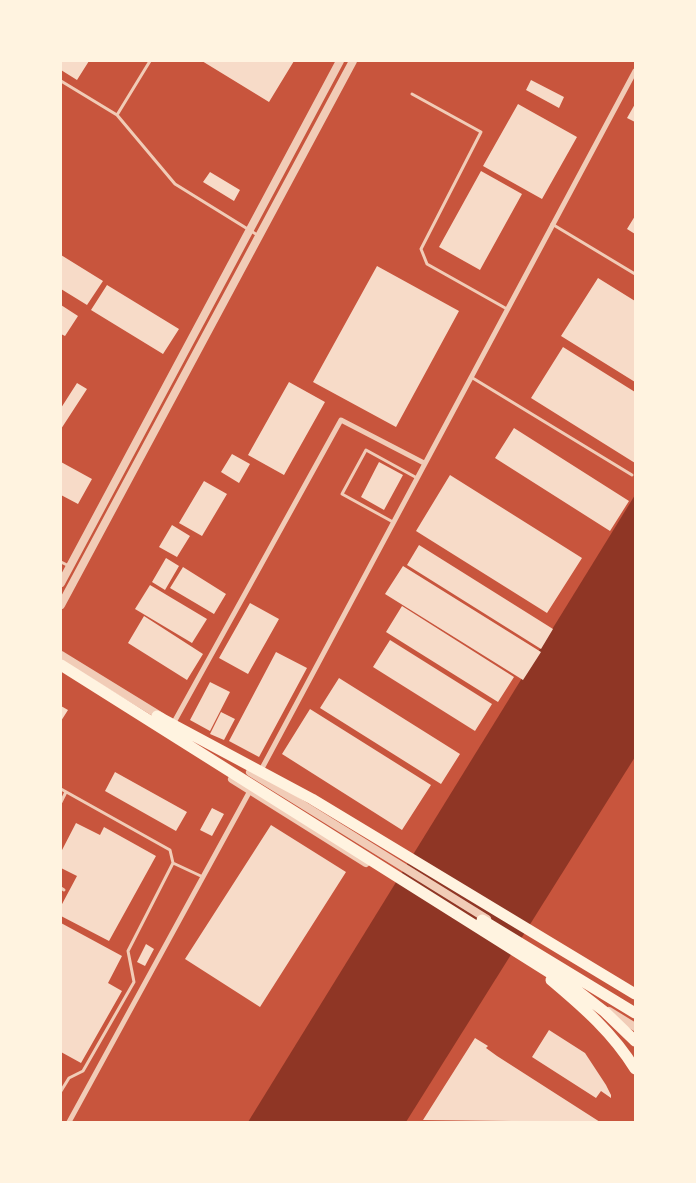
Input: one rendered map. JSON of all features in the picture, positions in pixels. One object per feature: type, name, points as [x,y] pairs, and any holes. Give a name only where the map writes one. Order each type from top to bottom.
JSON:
[{"type":"highway","points":[[61,664],[574,988],[605,1012],[635,1041]]},
{"type":"highway","points":[[61,664],[312,799],[635,994]]},
{"type":"highway","points":[[61,672],[544,974],[635,1028]]},
{"type":"highway","points":[[354,848],[508,935],[635,1013]]},
{"type":"highway","points":[[544,974],[599,1022],[618,1044],[635,1069]]},
{"type":"street","points":[[61,583],[340,61]]},
{"type":"street","points":[[61,605],[353,61]]},
{"type":"street","points":[[70,1122],[250,791],[635,71]]},
{"type":"street","points":[[173,724],[341,420],[424,463]]},
{"type":"street","points":[[61,655],[522,941],[635,1007]]},
{"type":"street","points":[[61,672],[250,791],[635,1028]]},
{"type":"lane","points":[[117,115],[150,61]]},
{"type":"lane","points":[[61,81],[117,115],[175,184],[248,231],[260,236]]},
{"type":"lane","points":[[412,94],[481,132],[421,249],[427,264],[507,309]]},
{"type":"lane","points":[[552,224],[635,274]]},
{"type":"lane","points":[[470,377],[632,476]]},
{"type":"lane","points":[[393,522],[342,494],[366,450],[417,478]]},
{"type":"lane","points":[[61,562],[70,566]]},
{"type":"lane","points":[[61,789],[170,850],[173,862],[128,951],[134,982],[83,1071],[69,1078],[61,1091]]},
{"type":"lane","points":[[61,802],[66,792]]},
{"type":"lane","points":[[173,862],[203,877]]},
{"type":"shaded area","points":[[635,495],[635,757],[406,1122],[248,1122]]},
{"type":"building","points":[[61,61],[89,61],[77,80],[61,70]]},
{"type":"building","points":[[202,61],[294,61],[269,102]]},
{"type":"building","points":[[531,80],[564,97],[559,108],[526,90]]},
{"type":"building","points":[[518,104],[577,137],[542,199],[483,166]]},
{"type":"building","points":[[635,104],[635,122],[627,118]]},
{"type":"building","points":[[481,171],[522,194],[480,270],[439,247]]},
{"type":"building","points":[[210,172],[240,190],[234,201],[203,182]]},
{"type":"building","points":[[635,216],[635,234],[627,229]]},
{"type":"building","points":[[61,255],[103,281],[87,305],[61,289]]},
{"type":"building","points":[[377,266],[459,311],[396,427],[313,382]]},
{"type":"building","points":[[598,278],[635,301],[635,382],[561,336]]},
{"type":"building","points":[[107,285],[179,329],[163,354],[91,310]]},
{"type":"building","points":[[61,305],[78,316],[65,336],[61,334]]},
{"type":"building","points":[[563,347],[635,392],[635,463],[531,398]]},
{"type":"building","points":[[289,382],[325,402],[284,475],[248,455]]},
{"type":"building","points":[[77,383],[87,389],[61,429],[61,408]]},
{"type":"building","points":[[514,428],[629,501],[610,531],[495,458]]},
{"type":"building","points":[[232,454],[250,464],[239,483],[221,472]]},
{"type":"building","points":[[61,462],[92,479],[78,504],[61,495]]},
{"type":"building","points":[[379,462],[403,475],[384,510],[361,497]]},
{"type":"building","points":[[450,475],[582,558],[547,613],[416,531]]},
{"type":"building","points":[[204,481],[227,494],[202,536],[179,523]]},
{"type":"building","points":[[172,525],[190,536],[177,557],[159,547]]},
{"type":"building","points":[[419,545],[553,629],[541,649],[407,565]]},
{"type":"building","points":[[166,558],[179,566],[165,590],[152,582]]},
{"type":"building","points":[[403,566],[541,652],[523,680],[385,594]]},
{"type":"building","points":[[183,567],[226,594],[214,614],[170,588]]},
{"type":"building","points":[[150,585],[207,619],[192,643],[135,609]]},
{"type":"building","points":[[250,603],[279,619],[248,674],[219,658]]},
{"type":"building","points":[[402,606],[514,677],[498,702],[386,632]]},
{"type":"building","points":[[144,616],[203,654],[187,680],[128,643]]},
{"type":"building","points":[[390,640],[492,704],[475,731],[373,667]]},
{"type":"building","points":[[276,652],[307,668],[259,757],[229,741]]},
{"type":"building","points":[[339,678],[460,754],[441,784],[320,708]]},
{"type":"building","points":[[210,682],[230,692],[210,731],[190,720]]},
{"type":"building","points":[[61,706],[68,710],[61,721]]},
{"type":"building","points":[[310,709],[431,785],[402,830],[282,754]]},
{"type":"building","points":[[221,712],[235,719],[224,740],[210,734]]},
{"type":"building","points":[[115,772],[187,812],[176,831],[105,791]]},
{"type":"building","points":[[212,808],[224,814],[212,836],[200,830]]},
{"type":"building","points":[[76,823],[100,835],[104,827],[156,856],[109,941],[61,916],[61,906],[77,876],[61,868],[61,852]]},
{"type":"building","points":[[271,825],[346,872],[260,1007],[185,959]]},
{"type":"building","points":[[61,923],[122,956],[108,983],[122,991],[81,1063],[61,1052]]},
{"type":"building","points":[[146,944],[154,949],[145,966],[137,962]]},
{"type":"building","points":[[549,1030],[585,1053],[606,1085],[611,1098],[601,1091],[596,1098],[532,1057]]},
{"type":"building","points":[[475,1038],[488,1046],[486,1048],[497,1056],[600,1122],[423,1120]]}]
